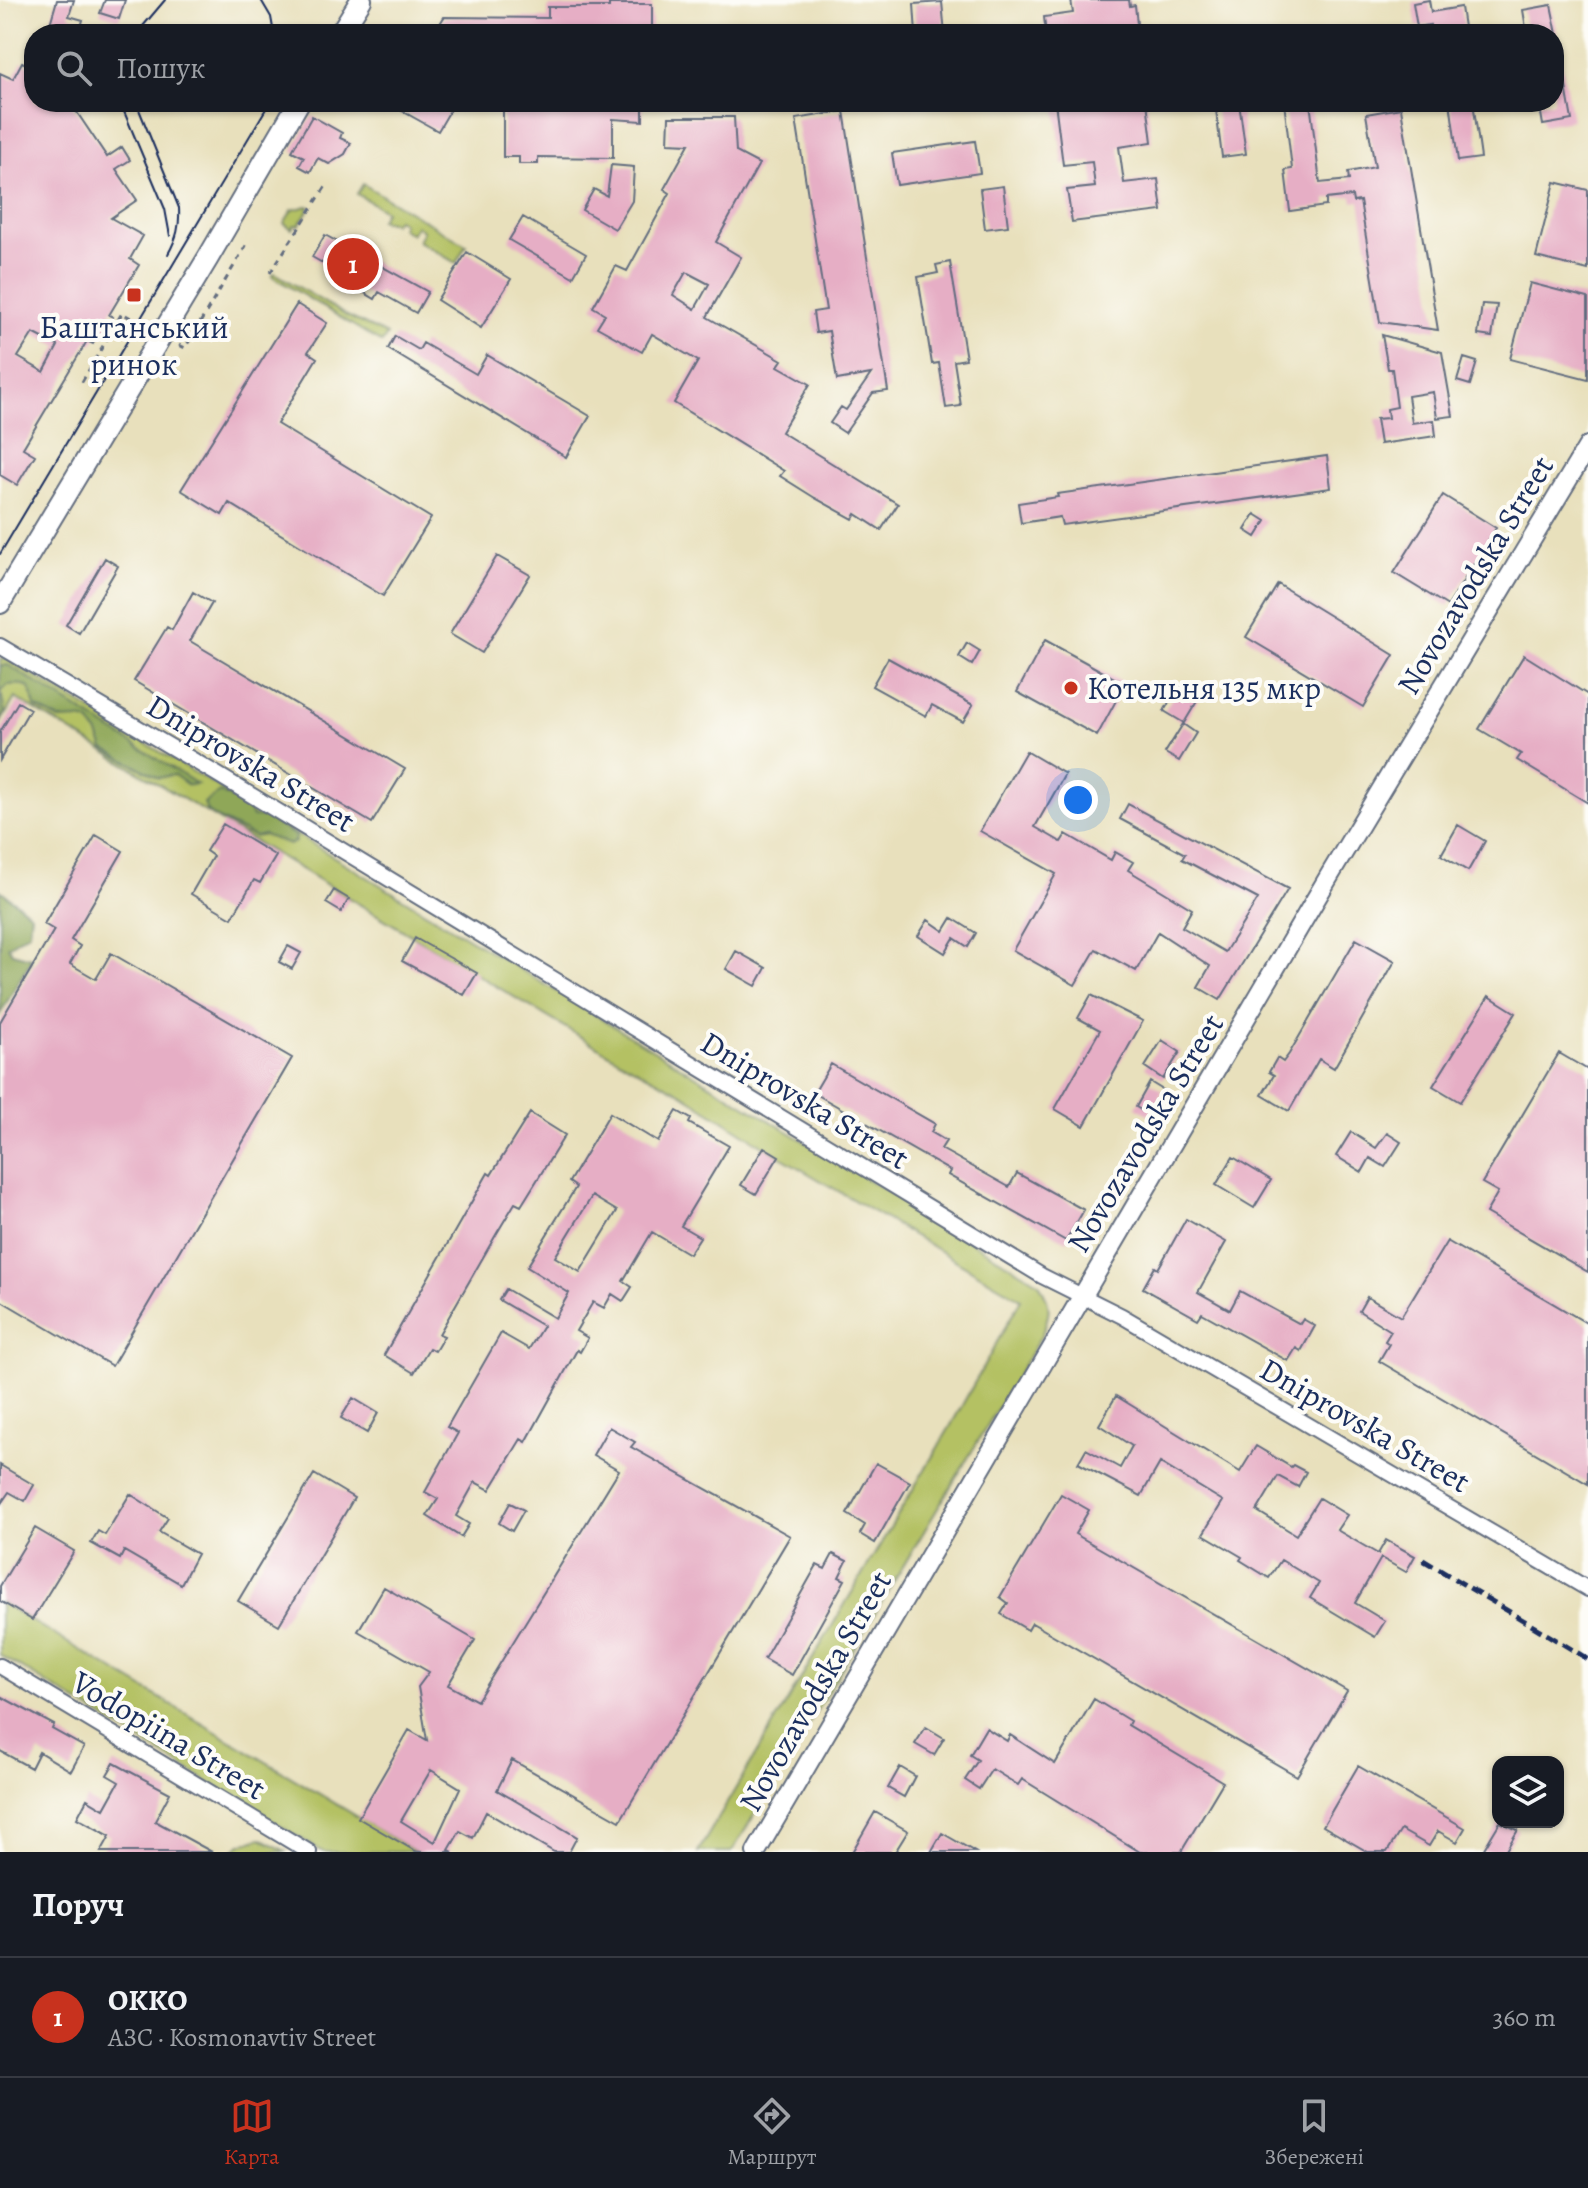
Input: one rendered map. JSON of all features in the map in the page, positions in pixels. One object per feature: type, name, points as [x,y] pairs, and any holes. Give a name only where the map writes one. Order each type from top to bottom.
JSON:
[{"type":"main road","points":[[346,24],[361,0]]},
{"type":"main road","points":[[0,603],[293,112]]},
{"type":"street","name":"Novozavodska Street","points":[[756,1852],[1331,873],[1588,446]]},
{"type":"street","name":"Dniprovska Street","points":[[0,646],[215,773],[1042,1276],[1277,1406],[1588,1589]]},
{"type":"street","name":"Vodopiina Street","points":[[0,1666],[309,1852]]},
{"type":"path","points":[[270,273],[328,183]]},
{"type":"green space","points":[[363,184],[466,245],[456,263],[418,241],[423,231],[416,226],[411,234],[401,228],[403,223],[397,219],[394,223],[380,220],[385,211],[357,194]]},
{"type":"green space","points":[[310,207],[299,225],[294,225],[292,229],[284,223],[292,210]]},
{"type":"green space","points":[[275,273],[347,316],[387,335],[382,343],[272,276]]},
{"type":"green space","points":[[0,659],[8,660],[1039,1283],[1049,1309],[1041,1336],[732,1852],[698,1852],[950,1427],[1021,1299],[779,1156],[681,1093],[621,1061],[15,698],[0,724]]},
{"type":"green space","points":[[8,665],[197,784],[188,785],[174,775],[159,778],[104,749],[88,721],[60,720],[35,707],[31,691],[26,686],[8,685],[1,692],[5,713],[0,721],[0,666]]},
{"type":"green space","points":[[220,792],[245,805],[253,817],[263,817],[296,836],[295,842],[289,845],[264,835],[255,837],[218,819],[207,811],[204,803]]},
{"type":"green space","points":[[0,890],[31,914],[29,932],[8,946],[12,953],[31,958],[0,1014]]},
{"type":"green space","points":[[0,1602],[416,1852],[323,1852],[0,1655]]},
{"type":"green space","points":[[261,1838],[287,1852],[234,1850],[241,1844]]},
{"type":"building","points":[[57,0],[74,0],[69,16],[83,20],[82,24],[50,24]]},
{"type":"building","points":[[105,0],[125,0],[119,19],[100,13]]},
{"type":"building","points":[[1071,0],[1129,0],[1130,6],[1135,5],[1137,24],[1045,24],[1044,17],[1073,13]]},
{"type":"building","points":[[1429,0],[1431,12],[1461,7],[1464,24],[1416,24],[1413,3]]},
{"type":"building","points":[[942,2],[944,24],[915,24],[914,4]]},
{"type":"building","points":[[609,4],[652,4],[652,24],[440,24],[444,17],[548,18],[548,7],[609,7]]},
{"type":"building","points":[[1551,5],[1555,24],[1525,24],[1523,10]]},
{"type":"building","points":[[24,63],[24,112],[77,112],[107,157],[122,147],[130,160],[116,169],[137,200],[111,218],[143,236],[130,259],[139,265],[109,315],[113,317],[102,336],[98,334],[93,344],[87,341],[23,448],[35,455],[17,485],[0,475],[0,73],[13,79]],"holes":[[[33,333],[58,346],[44,372],[18,357]]]},
{"type":"building","points":[[1564,76],[1572,120],[1543,125],[1541,112],[1564,112]]},
{"type":"building","points":[[404,112],[449,112],[438,131]]},
{"type":"building","points":[[503,112],[643,112],[643,121],[613,119],[613,158],[538,157],[538,164],[519,164],[519,157],[503,157]]},
{"type":"building","points":[[844,112],[888,391],[873,393],[845,433],[830,423],[841,407],[846,410],[871,374],[837,380],[829,331],[816,333],[813,312],[826,310],[796,119]]},
{"type":"building","points":[[1056,112],[1148,112],[1152,142],[1119,147],[1124,183],[1158,179],[1162,211],[1072,222],[1067,190],[1095,187],[1092,162],[1063,165]]},
{"type":"building","points":[[1216,112],[1240,112],[1246,154],[1222,157]]},
{"type":"building","points":[[1285,112],[1311,112],[1320,183],[1349,180],[1348,172],[1375,167],[1366,114],[1402,112],[1438,330],[1380,322],[1360,201],[1353,202],[1352,196],[1326,199],[1326,206],[1290,211],[1285,170],[1292,169]]},
{"type":"building","points":[[1451,112],[1474,112],[1481,158],[1458,161]]},
{"type":"building","points":[[312,116],[342,133],[340,138],[351,143],[345,154],[329,164],[318,158],[310,172],[299,166],[304,157],[292,151]]},
{"type":"building","points":[[669,117],[734,117],[736,152],[759,164],[716,242],[741,257],[707,317],[782,360],[778,366],[810,384],[781,432],[898,504],[881,530],[856,514],[853,519],[815,498],[780,476],[784,471],[674,403],[698,361],[652,334],[642,352],[597,327],[605,314],[593,307],[616,266],[627,271],[670,193],[664,189],[689,144],[668,143]],"holes":[[[686,272],[709,284],[695,309],[673,295]]]},
{"type":"building","points":[[975,141],[980,173],[897,185],[892,153]]},
{"type":"building","points":[[611,165],[634,167],[632,201],[615,229],[582,210],[594,189],[607,196]]},
{"type":"building","points":[[1555,182],[1588,190],[1588,270],[1536,257]]},
{"type":"building","points":[[1003,186],[1008,226],[985,229],[980,189]]},
{"type":"building","points":[[523,217],[586,254],[573,277],[509,240]]},
{"type":"building","points":[[325,235],[428,292],[416,313],[379,292],[375,299],[355,287],[357,283],[312,257]]},
{"type":"building","points":[[467,252],[511,279],[481,328],[437,300]]},
{"type":"building","points":[[950,262],[966,359],[954,361],[961,406],[946,408],[939,363],[932,364],[918,277],[938,273],[936,265]]},
{"type":"building","points":[[1530,283],[1588,298],[1588,379],[1510,359]]},
{"type":"building","points":[[297,304],[327,323],[308,352],[317,358],[277,424],[431,518],[383,596],[229,503],[222,515],[181,490]]},
{"type":"building","points":[[1482,304],[1497,305],[1492,337],[1478,335]]},
{"type":"building","points":[[1382,335],[1442,352],[1453,416],[1437,418],[1433,392],[1408,396],[1412,423],[1434,420],[1436,436],[1380,444],[1376,419],[1388,418],[1387,409],[1397,407],[1392,369],[1388,369]]},
{"type":"building","points":[[395,336],[419,350],[423,343],[476,374],[487,355],[590,416],[566,457],[388,349]]},
{"type":"building","points":[[1464,358],[1477,362],[1470,385],[1457,381]]},
{"type":"building","points":[[1327,456],[1331,488],[1062,525],[1060,517],[1021,523],[1018,503],[1058,497],[1057,494]]},
{"type":"building","points":[[1443,495],[1496,528],[1448,606],[1394,573]]},
{"type":"building","points":[[1255,514],[1266,521],[1256,537],[1245,530]]},
{"type":"building","points":[[497,556],[530,575],[482,653],[450,634]]},
{"type":"building","points":[[105,558],[118,566],[79,633],[66,625]]},
{"type":"building","points":[[1278,584],[1394,655],[1363,707],[1246,637]]},
{"type":"building","points":[[193,592],[212,603],[190,641],[405,769],[372,823],[134,681],[167,627],[172,630]]},
{"type":"building","name":"Котельня 135 мкр","points":[[1045,640],[1125,684],[1097,736],[1017,692]]},
{"type":"building","points":[[967,643],[980,651],[972,665],[959,657]]},
{"type":"building","points":[[1524,655],[1588,695],[1588,803],[1517,760],[1521,754],[1479,729]]},
{"type":"building","points":[[888,658],[973,705],[963,722],[932,705],[926,716],[872,686]]},
{"type":"building","points":[[1179,686],[1199,698],[1184,723],[1164,711]]},
{"type":"building","points":[[18,702],[30,709],[0,760],[0,732]]},
{"type":"building","points":[[1183,724],[1196,733],[1179,761],[1165,753]]},
{"type":"building","points":[[1026,751],[1065,774],[1035,827],[1061,842],[1066,834],[1111,860],[1115,852],[1133,862],[1128,870],[1192,909],[1182,927],[1225,952],[1258,899],[1182,859],[1185,854],[1120,819],[1128,804],[1288,889],[1220,1000],[1198,987],[1210,966],[1158,932],[1136,971],[1096,949],[1075,985],[1013,950],[1056,874],[980,831]]},
{"type":"building","points":[[223,824],[276,856],[260,883],[254,880],[232,918],[191,894],[213,856],[206,851]]},
{"type":"building","points":[[1458,825],[1485,841],[1468,871],[1441,855]]},
{"type":"building","points":[[96,835],[123,851],[71,940],[80,946],[70,964],[96,979],[111,953],[292,1058],[112,1366],[0,1300],[0,1022],[54,930],[44,924]]},
{"type":"building","points":[[334,890],[349,899],[341,912],[326,903]]},
{"type":"building","points":[[952,918],[976,933],[968,947],[954,938],[945,953],[918,936],[928,920],[944,931]]},
{"type":"building","points":[[415,938],[477,973],[464,995],[402,961]]},
{"type":"building","points":[[1356,939],[1395,961],[1334,1068],[1319,1059],[1289,1111],[1262,1095],[1274,1075],[1269,1072],[1277,1058],[1283,1062],[1289,1054]]},
{"type":"building","points":[[288,946],[301,953],[292,969],[279,962]]},
{"type":"building","points":[[736,951],[766,968],[756,986],[726,969]]},
{"type":"building","points":[[1091,995],[1143,1021],[1084,1126],[1055,1109],[1100,1030],[1078,1018]]},
{"type":"building","points":[[1489,996],[1516,1013],[1460,1102],[1433,1086]]},
{"type":"building","points":[[1162,1040],[1180,1052],[1163,1079],[1145,1067]]},
{"type":"building","points":[[1559,1053],[1588,1070],[1588,1272],[1486,1213],[1498,1192],[1482,1183]]},
{"type":"building","points":[[831,1064],[935,1124],[931,1132],[946,1141],[941,1149],[1009,1187],[1017,1173],[1084,1210],[1066,1241],[948,1175],[950,1171],[814,1093]]},
{"type":"building","points":[[1150,1082],[1163,1090],[1149,1115],[1136,1107]]},
{"type":"building","points":[[677,1111],[691,1119],[689,1123],[729,1146],[681,1226],[700,1237],[689,1254],[652,1232],[623,1281],[632,1287],[623,1301],[612,1294],[604,1308],[593,1302],[576,1331],[588,1338],[580,1352],[577,1350],[526,1442],[521,1439],[490,1490],[475,1482],[456,1516],[469,1524],[461,1537],[427,1516],[438,1499],[425,1492],[458,1433],[447,1427],[501,1333],[529,1349],[543,1326],[499,1300],[506,1289],[555,1318],[569,1293],[527,1267],[576,1187],[569,1182],[610,1113],[658,1142]],"holes":[[[592,1196],[617,1211],[580,1272],[555,1257]]]},
{"type":"building","points":[[530,1113],[565,1135],[521,1206],[515,1203],[439,1334],[444,1336],[435,1351],[429,1348],[414,1373],[384,1355],[488,1173],[491,1175]]},
{"type":"building","points":[[1351,1132],[1376,1148],[1387,1133],[1401,1142],[1385,1167],[1370,1158],[1362,1172],[1336,1156]]},
{"type":"building","points":[[764,1147],[779,1156],[756,1194],[741,1185]]},
{"type":"building","points":[[1233,1157],[1271,1180],[1254,1208],[1216,1185]]},
{"type":"building","points":[[1186,1219],[1226,1242],[1198,1292],[1230,1310],[1240,1291],[1300,1324],[1303,1319],[1315,1326],[1301,1351],[1296,1348],[1288,1361],[1202,1313],[1198,1319],[1143,1288],[1155,1267],[1158,1269]]},
{"type":"building","points":[[1447,1241],[1588,1324],[1588,1484],[1379,1361],[1389,1344],[1385,1341],[1391,1331],[1359,1311],[1367,1297],[1401,1317]]},
{"type":"building","points":[[1116,1396],[1240,1472],[1256,1446],[1291,1467],[1293,1465],[1306,1472],[1298,1487],[1278,1476],[1257,1511],[1296,1535],[1319,1498],[1347,1515],[1337,1530],[1378,1554],[1386,1540],[1415,1556],[1406,1572],[1381,1558],[1355,1603],[1385,1621],[1375,1637],[1310,1598],[1319,1583],[1281,1560],[1269,1578],[1240,1560],[1242,1557],[1203,1534],[1223,1501],[1160,1463],[1141,1496],[1078,1463],[1086,1449],[1120,1468],[1132,1446],[1099,1425]]},
{"type":"building","points":[[353,1398],[378,1413],[367,1433],[341,1418]]},
{"type":"building","points":[[609,1427],[635,1442],[631,1447],[790,1536],[620,1821],[512,1760],[497,1790],[577,1837],[569,1852],[554,1852],[486,1812],[473,1838],[460,1831],[449,1850],[453,1852],[417,1852],[358,1818],[409,1730],[427,1740],[418,1687],[429,1672],[358,1631],[384,1587],[475,1640],[448,1685],[477,1701],[619,1470],[593,1455]],"holes":[[[431,1770],[460,1788],[435,1842],[401,1821]]]},
{"type":"building","points":[[876,1463],[910,1482],[875,1543],[860,1534],[865,1525],[847,1514]]},
{"type":"building","points":[[0,1465],[34,1485],[25,1501],[9,1492],[0,1505]]},
{"type":"building","points":[[314,1474],[354,1498],[279,1625],[238,1601]]},
{"type":"building","points":[[130,1494],[168,1518],[159,1532],[197,1554],[181,1584],[124,1551],[120,1559],[91,1543],[98,1531],[105,1535]]},
{"type":"building","points":[[1061,1494],[1089,1510],[1075,1534],[1347,1691],[1297,1776],[1032,1623],[1028,1630],[1001,1614],[1008,1603],[1000,1597]]},
{"type":"building","points":[[510,1503],[524,1510],[512,1531],[499,1523]]},
{"type":"building","points":[[35,1528],[74,1551],[32,1620],[0,1601],[0,1586]]},
{"type":"building","points":[[833,1554],[847,1561],[839,1577],[845,1580],[792,1675],[764,1659],[817,1565],[825,1569]]},
{"type":"building","points":[[0,1696],[54,1725],[52,1729],[84,1747],[71,1771],[39,1752],[31,1768],[0,1751]]},
{"type":"building","points":[[1094,1699],[1130,1721],[1128,1725],[1223,1782],[1181,1852],[1140,1852],[1022,1779],[1018,1785],[992,1769],[979,1789],[965,1780],[978,1760],[970,1755],[986,1728],[1007,1741],[1010,1735],[1055,1764]]},
{"type":"building","points":[[926,1727],[944,1738],[934,1755],[915,1744]]},
{"type":"building","points":[[114,1763],[170,1793],[155,1821],[212,1852],[101,1852],[110,1836],[77,1818],[87,1799],[104,1809],[119,1782],[107,1775]]},
{"type":"building","points":[[1358,1766],[1465,1828],[1457,1842],[1438,1831],[1429,1846],[1401,1830],[1387,1852],[1368,1852],[1323,1826]]},
{"type":"building","points":[[900,1767],[915,1776],[904,1797],[888,1788]]},
{"type":"building","points":[[875,1812],[908,1831],[895,1852],[852,1852]]},
{"type":"building","points":[[1496,1828],[1518,1830],[1505,1852],[1482,1852]]},
{"type":"building","points":[[942,1833],[975,1852],[931,1852]]},
{"type":"tram line","points":[[145,24],[165,0]]},
{"type":"tram line","points":[[261,0],[272,24]]},
{"type":"tram line","points":[[124,112],[165,209],[170,236]]},
{"type":"tram line","points":[[140,112],[179,208],[177,232],[168,254]]},
{"type":"tram line","points":[[0,554],[264,112]]},
{"type":"railway","points":[[1423,1560],[1588,1659]]},
{"type":"place","name":"OKKO","points":[[353,264]]},
{"type":"place","name":"Баштанський ринок","points":[[134,295]]},
{"type":"place","name":"Котельня 135 мкр","points":[[1071,688]]}]
